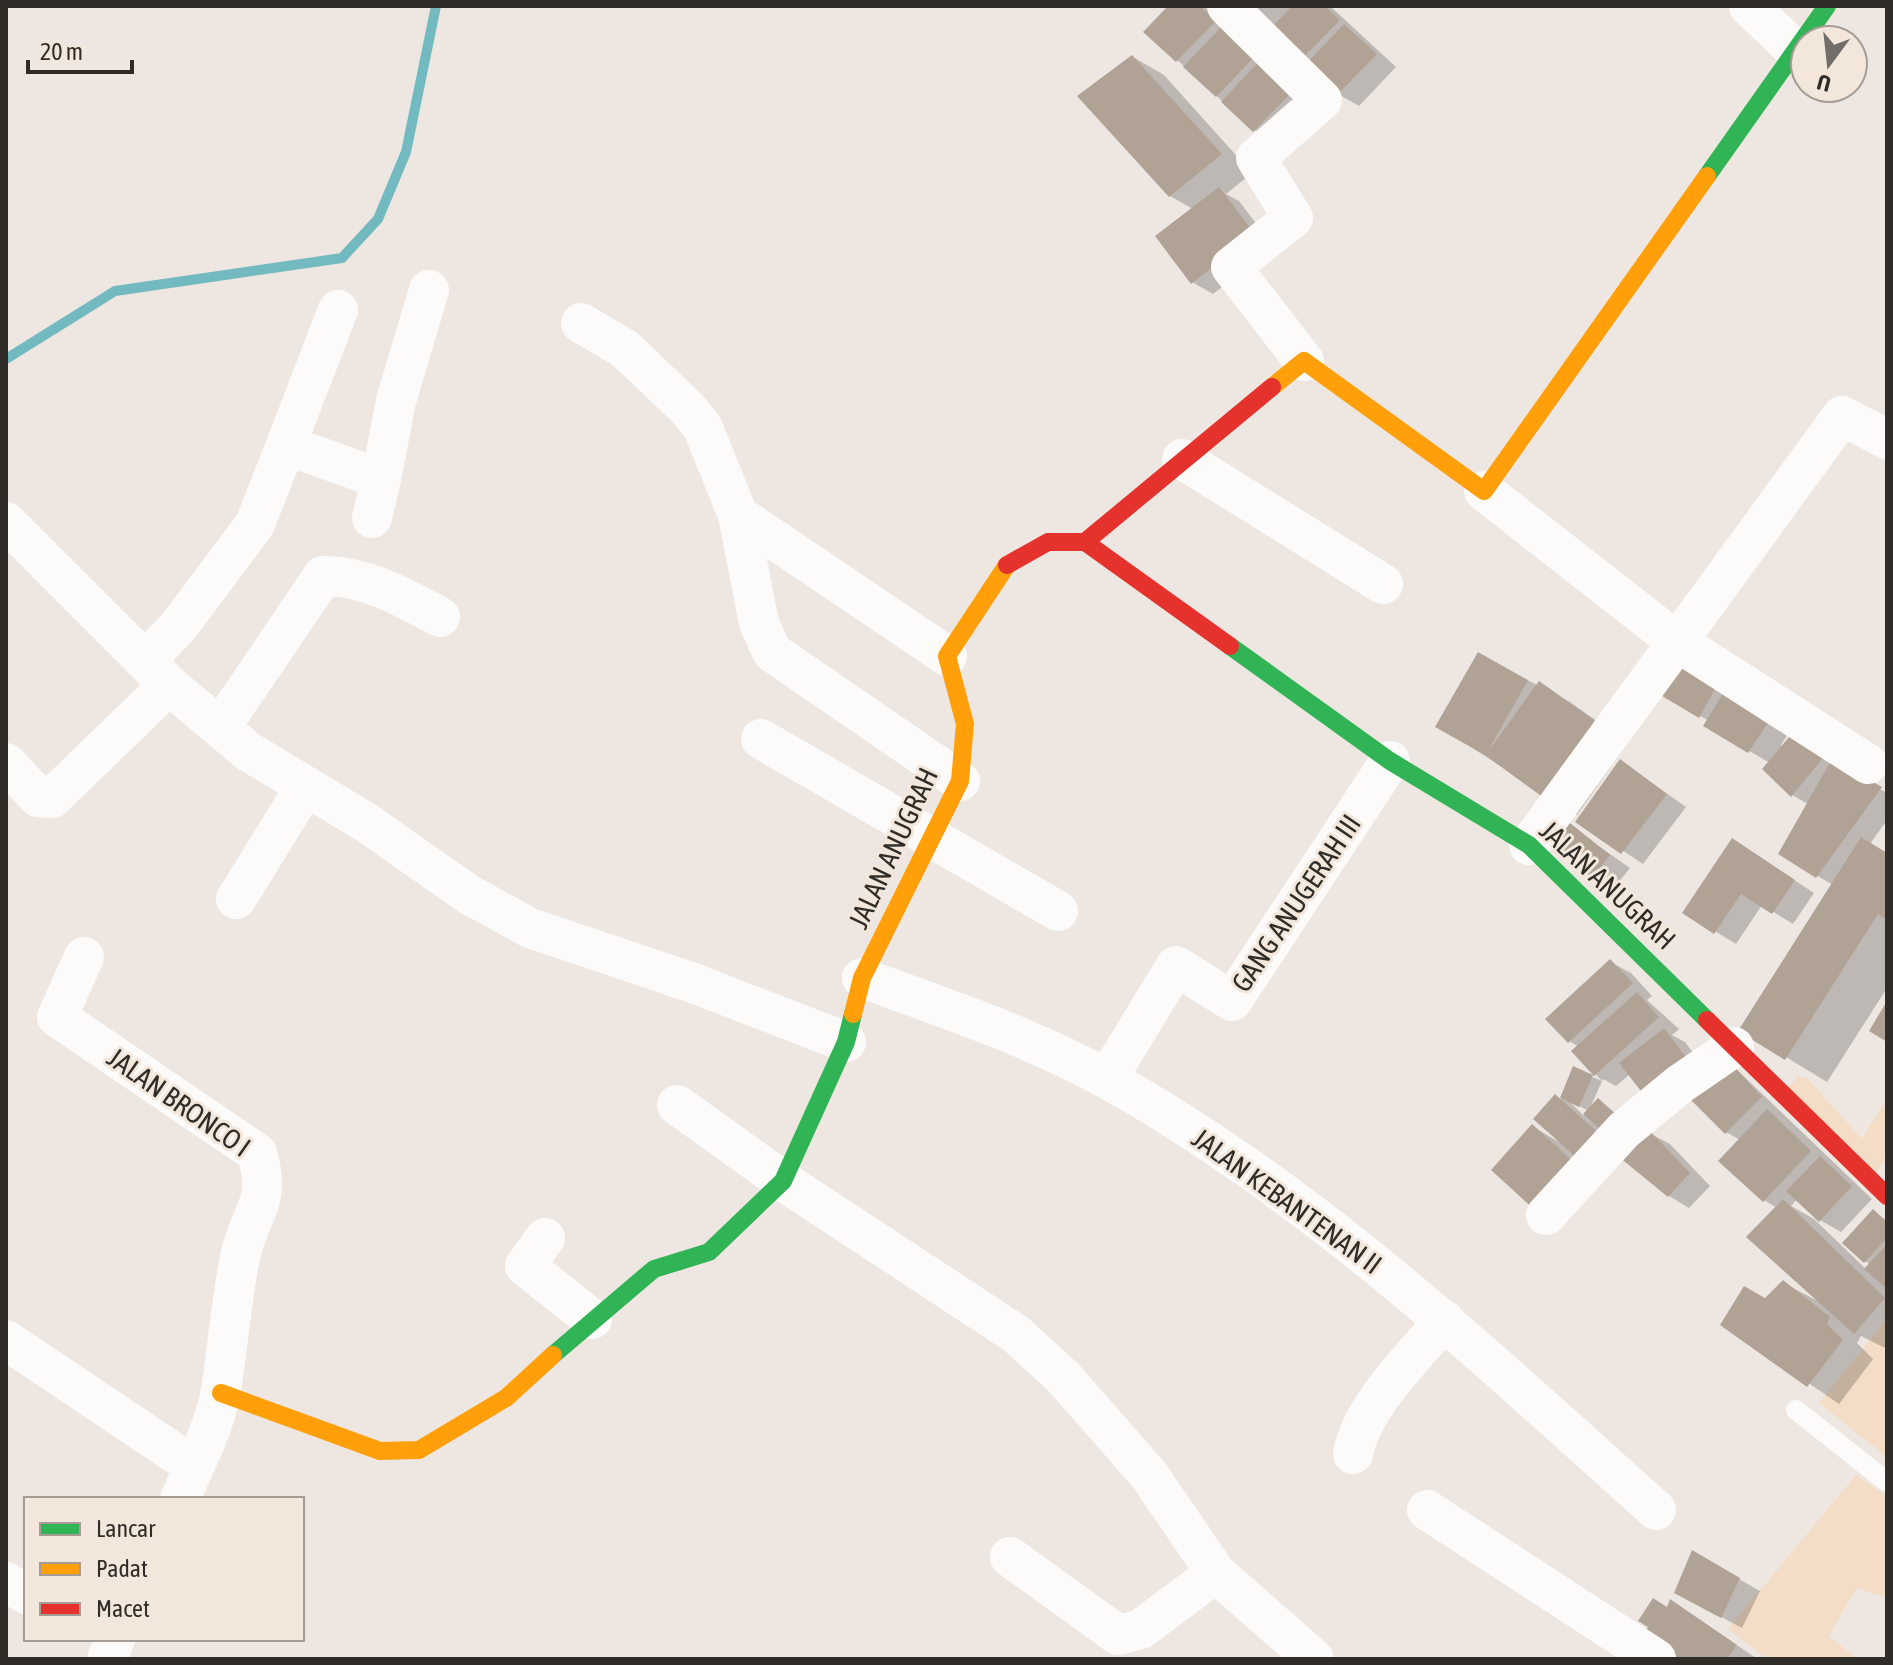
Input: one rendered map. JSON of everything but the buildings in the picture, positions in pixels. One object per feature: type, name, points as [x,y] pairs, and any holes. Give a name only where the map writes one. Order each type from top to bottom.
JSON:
[{"type":"street","points":[[1227,6],[1322,100],[1256,158],[1293,218],[1231,267],[1304,361],[1484,491],[1676,641],[1868,764]]},
{"type":"street","points":[[1749,6],[1789,44]]},
{"type":"street","points":[[1814,24],[1827,6]]},
{"type":"street","points":[[1484,491],[1789,59]]},
{"type":"street","points":[[372,518],[396,401],[429,290]]},
{"type":"street","points":[[6,763],[38,797],[52,798],[157,673],[178,627],[255,524],[338,310]]},
{"type":"street","points":[[581,323],[625,349],[688,409],[708,439],[738,515],[759,623],[772,652],[960,781]]},
{"type":"street","points":[[738,515],[947,656],[1009,563],[1048,542],[1085,542],[1304,361]]},
{"type":"street","points":[[1529,845],[1842,416],[1887,439]]},
{"type":"street","points":[[286,445],[381,479]]},
{"type":"street","points":[[1182,459],[1383,584]]},
{"type":"street","points":[[6,522],[157,673],[249,752],[367,823],[468,894],[530,928],[693,983],[846,1042]]},
{"type":"street","name":"JALAN ANUGRAH","points":[[1085,542],[1390,761],[1529,845],[1734,1047],[1882,1178]]},
{"type":"street","points":[[220,728],[323,576],[343,576],[373,584],[440,617]]},
{"type":"street","name":"JALAN ANUGRAH","points":[[221,1393],[380,1451],[419,1450],[506,1398],[592,1319],[654,1269],[709,1252],[783,1181],[846,1042],[862,978],[960,781],[965,724],[947,656]]},
{"type":"street","points":[[761,739],[1058,911]]},
{"type":"street","name":"GANG ANUGERAH III","points":[[1107,1079],[1176,966],[1232,1001],[1390,761]]},
{"type":"street","points":[[236,899],[306,786]]},
{"type":"street","name":"JALAN BRONCO I","points":[[84,957],[57,1017],[257,1153],[264,1177],[264,1196],[240,1257],[221,1393],[187,1482]]},
{"type":"street","name":"JALAN KEBANTENAN II","points":[[862,978],[980,1020],[1107,1079],[1204,1138],[1332,1228],[1444,1320],[1656,1510]]},
{"type":"street","points":[[1546,1215],[1624,1130],[1680,1084],[1734,1047]]},
{"type":"street","points":[[677,1105],[783,1181],[1016,1334],[1064,1378],[1149,1475],[1216,1573],[1314,1659]]},
{"type":"street","points":[[545,1238],[525,1266],[592,1319]]},
{"type":"street","points":[[1353,1454],[1357,1435],[1370,1413],[1444,1320]]},
{"type":"street","points":[[6,1340],[187,1482]]},
{"type":"street","points":[[1427,1510],[1656,1659]]},
{"type":"street","points":[[1010,1557],[1118,1635],[1141,1629],[1216,1573]]},
{"type":"street","points":[[6,1582],[24,1593]]},
{"type":"lane","points":[[1796,1410],[1887,1482]]},
{"type":"shaded area","points":[[1798,1076],[1807,1078],[1862,1139],[1887,1099],[1887,1155],[1871,1183],[1783,1094]]},
{"type":"shaded area","points":[[1887,1319],[1887,1457],[1819,1403]]},
{"type":"shaded area","points":[[1856,1475],[1887,1497],[1887,1598],[1857,1588],[1828,1636],[1858,1659],[1767,1659],[1728,1629]]},
{"type":"waterway","points":[[6,359],[115,291],[342,258],[378,219],[406,152],[436,6]]},
{"type":"traffic: fast","points":[[1707,176],[1827,6]]},
{"type":"traffic: fast","points":[[1230,646],[1390,761],[1529,845],[1707,1020]]},
{"type":"traffic: fast","points":[[553,1355],[654,1269],[709,1252],[783,1181],[846,1042],[853,1014]]},
{"type":"traffic: slow","points":[[1272,387],[1304,361],[1484,491],[1707,176]]},
{"type":"traffic: slow","points":[[853,1014],[862,978],[960,781],[965,724],[947,656],[1007,565]]},
{"type":"traffic: slow","points":[[221,1393],[380,1451],[419,1450],[506,1398],[553,1355]]},
{"type":"traffic: jam","points":[[1085,542],[1272,387]]},
{"type":"traffic: jam","points":[[1007,565],[1048,542],[1085,542],[1230,646]]},
{"type":"traffic: jam","points":[[1707,1020],[1887,1196]]}]
